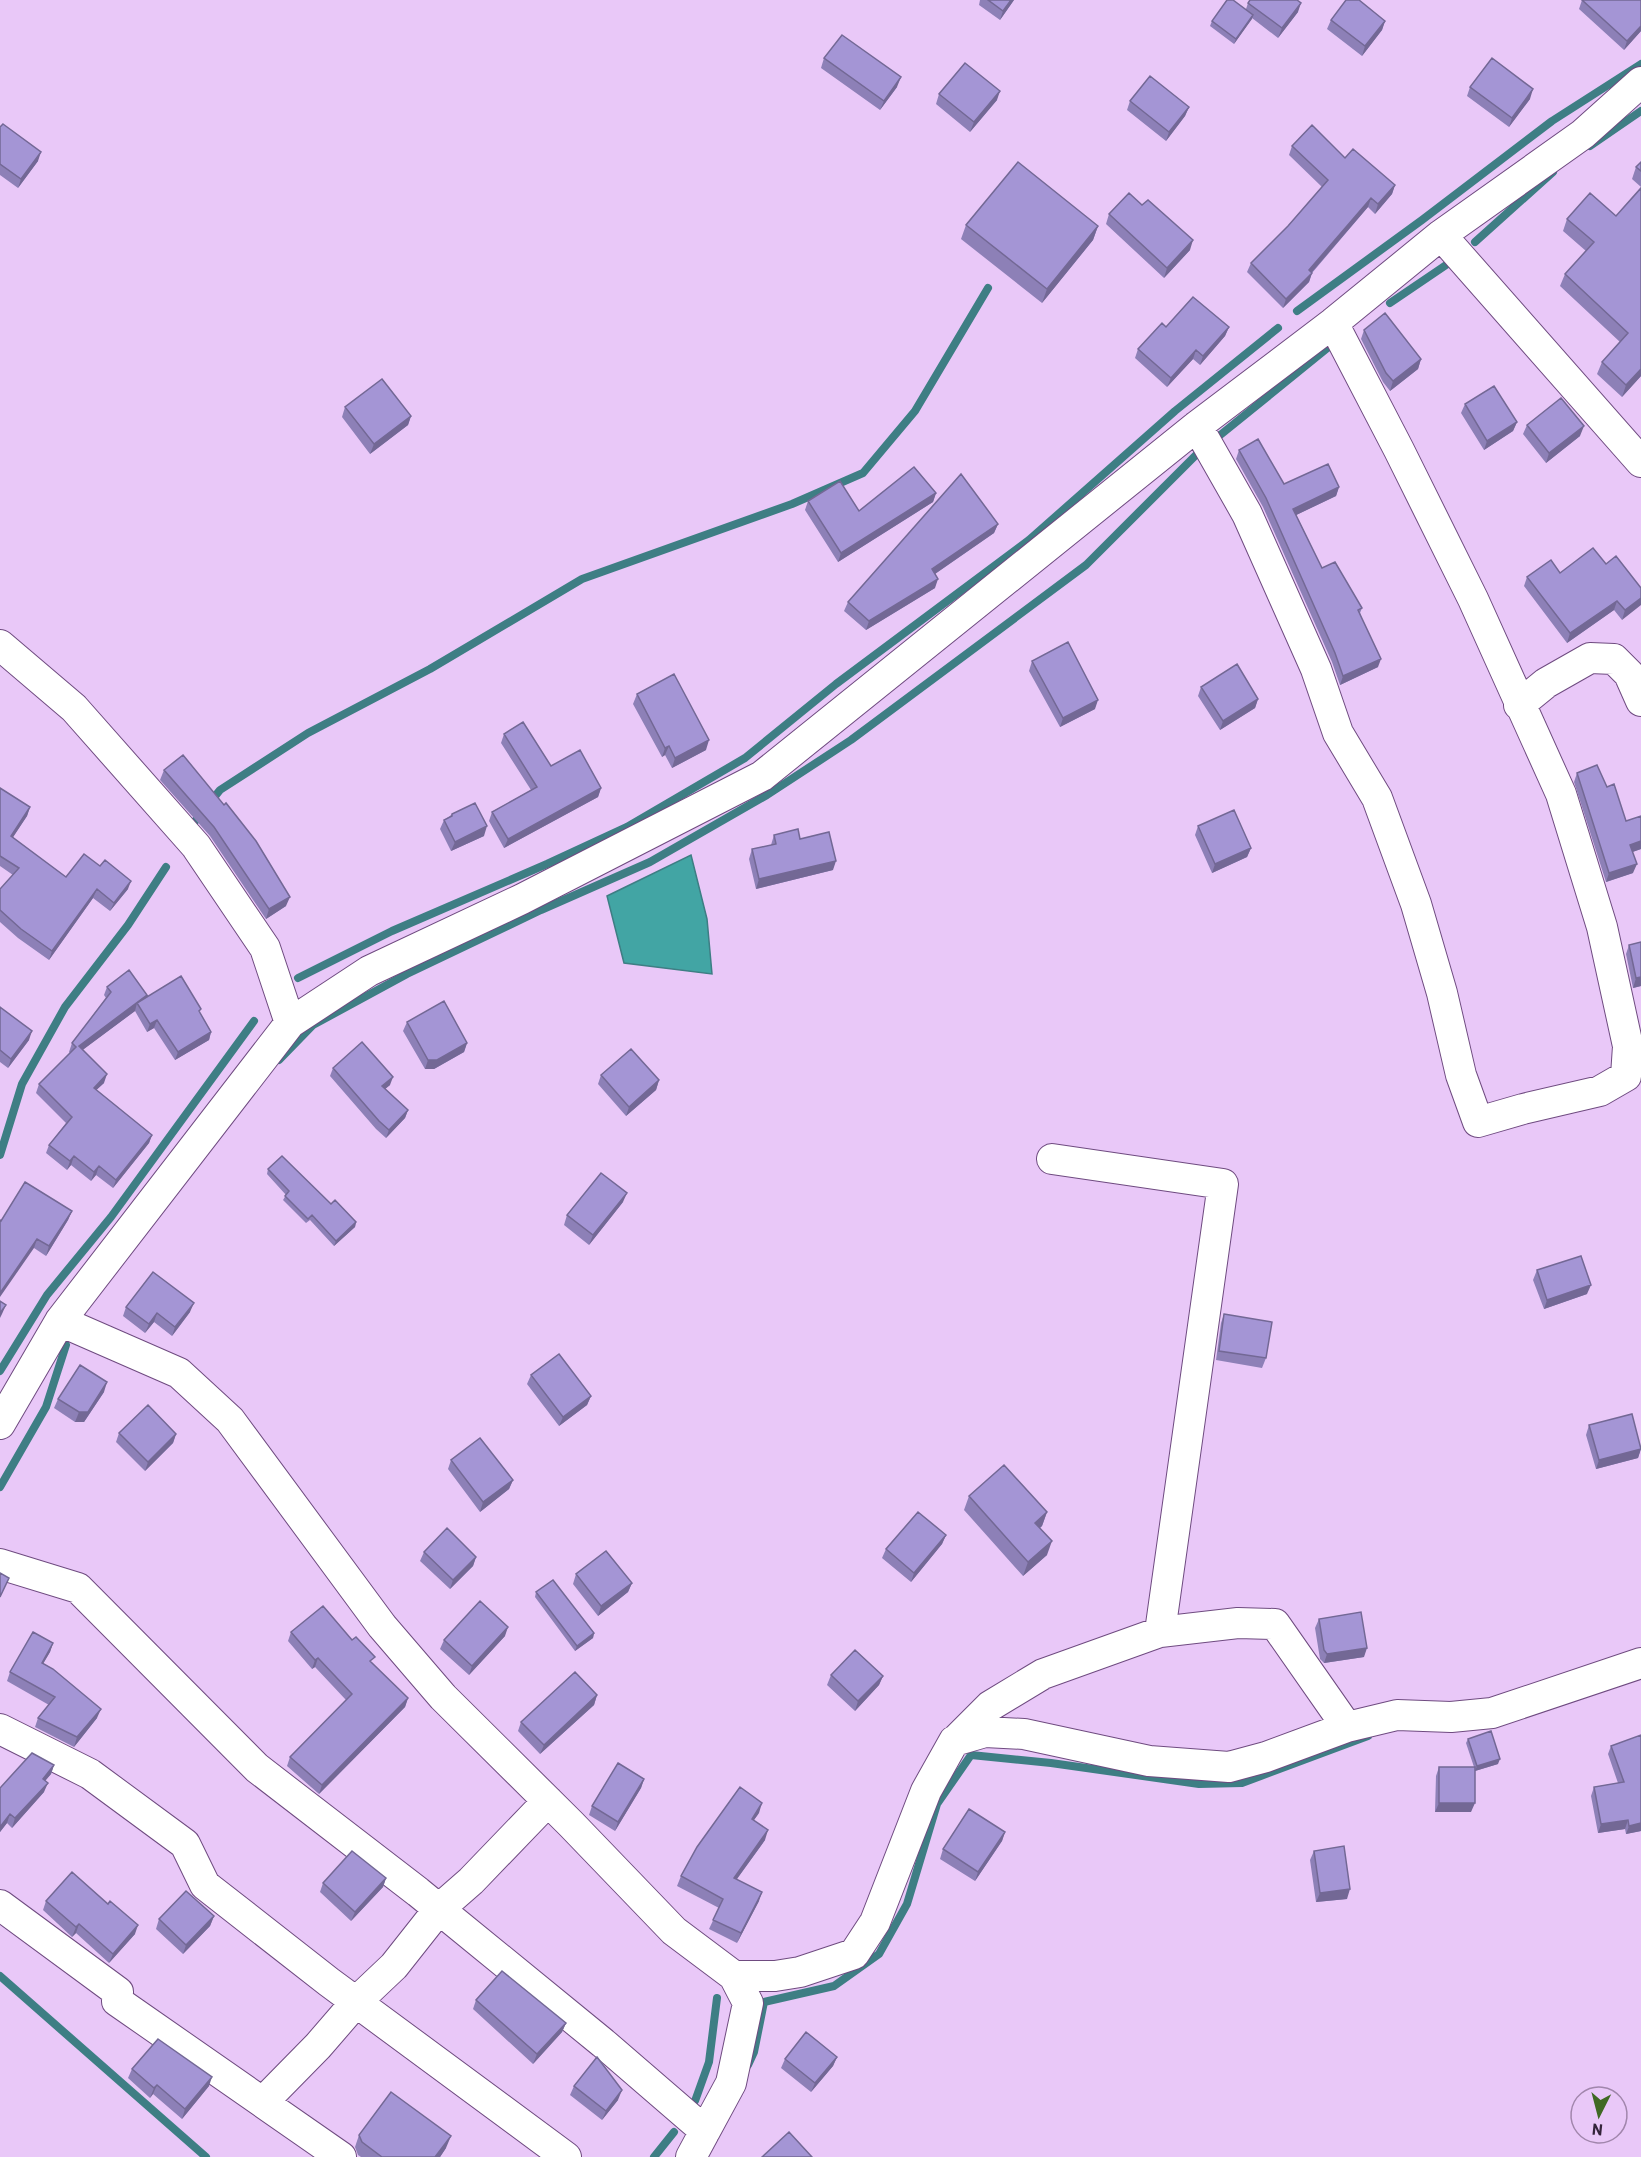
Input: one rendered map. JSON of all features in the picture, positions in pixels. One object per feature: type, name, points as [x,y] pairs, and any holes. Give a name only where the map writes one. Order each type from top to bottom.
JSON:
[{"type":"street","points":[[0,1424],[60,1321],[290,1023],[369,971],[522,899],[762,776],[1197,426],[1332,323],[1441,235],[1583,134],[1641,82]]},
{"type":"street","points":[[1441,235],[1641,462]]},
{"type":"street","points":[[1197,426],[1247,514],[1316,669],[1338,733],[1377,798],[1416,904],[1442,993],[1461,1076],[1478,1122],[1600,1090],[1626,1076],[1628,1046],[1602,927],[1561,794],[1473,599],[1399,450],[1332,323]]},
{"type":"street","points":[[0,645],[74,708],[196,846],[265,948],[290,1023]]},
{"type":"street","points":[[1519,705],[1546,683],[1590,658],[1614,659],[1629,674],[1641,701]]},
{"type":"street","points":[[1052,1160],[1223,1184],[1160,1632]]},
{"type":"street","points":[[60,1321],[179,1373],[230,1420],[382,1626],[443,1697],[674,1931],[734,1976],[748,2003],[731,2083],[691,2157]]},
{"type":"street","points":[[0,1564],[78,1588],[257,1768],[439,1909],[603,2043],[705,2131]]},
{"type":"street","points":[[734,1976],[775,1977],[800,1972],[854,1954],[875,1922],[926,1791],[954,1741],[990,1706],[1043,1674],[1160,1632],[1238,1623],[1275,1624],[1347,1727]]},
{"type":"street","points":[[954,1741],[985,1732],[1024,1734],[1149,1761],[1229,1767],[1266,1757],[1347,1727],[1397,1715],[1451,1717],[1492,1713],[1641,1664]]},
{"type":"street","points":[[0,1730],[90,1774],[185,1844],[205,1885],[356,2002],[566,2157]]},
{"type":"street","points":[[263,2102],[318,2046],[356,2002],[394,1966],[439,1909],[471,1881],[548,1801]]},
{"type":"street","points":[[0,1905],[118,1992],[117,2001],[341,2157]]},
{"type":"shaded area","points":[[691,855],[707,919],[712,974],[624,963],[607,896]]},
{"type":"building","points":[[988,0],[1011,0],[1003,11]]},
{"type":"building","points":[[1227,0],[1233,0],[1253,15],[1236,39],[1212,21]]},
{"type":"building","points":[[1250,0],[1297,0],[1301,3],[1282,28],[1248,3]]},
{"type":"building","points":[[1346,0],[1359,0],[1385,21],[1365,46],[1331,20]]},
{"type":"building","points":[[1582,0],[1641,0],[1641,26],[1627,41]]},
{"type":"building","points":[[842,35],[901,77],[884,101],[824,58]]},
{"type":"building","points":[[1492,58],[1533,89],[1512,118],[1470,87]]},
{"type":"building","points":[[965,63],[1000,91],[974,122],[939,94]]},
{"type":"building","points":[[1150,76],[1189,107],[1169,132],[1130,101]]},
{"type":"building","points":[[3,124],[41,152],[21,179],[0,164],[0,127]]},
{"type":"building","points":[[1312,125],[1345,158],[1353,149],[1395,185],[1378,204],[1371,198],[1309,270],[1312,273],[1286,299],[1251,263],[1288,226],[1328,180],[1292,146]]},
{"type":"building","points":[[1018,162],[1098,226],[1047,289],[966,225]]},
{"type":"building","points":[[1641,188],[1641,369],[1626,385],[1602,362],[1628,333],[1565,274],[1594,242],[1567,219],[1590,193],[1616,216]]},
{"type":"building","points":[[1129,193],[1142,205],[1148,200],[1193,240],[1167,268],[1109,214]]},
{"type":"building","points":[[1193,297],[1229,327],[1203,356],[1196,350],[1171,378],[1138,349],[1162,323],[1166,327]]},
{"type":"building","points":[[1385,313],[1421,359],[1393,381],[1386,373],[1364,330]]},
{"type":"building","points":[[382,379],[411,416],[374,444],[345,407]]},
{"type":"building","points":[[1494,386],[1517,422],[1487,441],[1465,404]]},
{"type":"building","points":[[1561,398],[1584,426],[1549,453],[1527,425]]},
{"type":"building","points":[[1258,439],[1284,484],[1328,464],[1339,487],[1293,509],[1322,568],[1335,562],[1362,608],[1358,610],[1381,659],[1343,676],[1266,498],[1239,450]]},
{"type":"building","points":[[914,467],[936,493],[841,553],[808,501],[840,481],[859,511]]},
{"type":"building","points":[[961,474],[998,524],[932,569],[938,579],[869,621],[848,602]]},
{"type":"building","points":[[1593,548],[1606,564],[1616,556],[1641,588],[1641,598],[1625,610],[1617,601],[1570,633],[1527,577],[1551,560],[1560,573]]},
{"type":"building","points":[[1068,642],[1098,700],[1063,718],[1032,661]]},
{"type":"building","points":[[1237,664],[1258,699],[1223,721],[1201,687]]},
{"type":"building","points":[[674,674],[709,740],[675,758],[669,746],[665,748],[637,694]]},
{"type":"building","points":[[523,722],[551,766],[580,750],[601,788],[508,839],[492,812],[537,787],[504,734]]},
{"type":"building","points":[[183,755],[256,841],[290,897],[269,909],[214,827],[164,770]]},
{"type":"building","points":[[1597,765],[1607,787],[1614,784],[1626,821],[1641,816],[1641,841],[1630,845],[1637,864],[1609,873],[1577,773]]},
{"type":"building","points":[[0,788],[30,807],[11,836],[66,877],[84,854],[100,866],[105,860],[131,881],[114,903],[97,889],[52,951],[21,929],[0,910],[0,889],[19,868],[0,856]]},
{"type":"building","points":[[475,803],[487,826],[455,842],[444,820]]},
{"type":"building","points":[[1234,810],[1251,848],[1215,864],[1198,826]]},
{"type":"building","points":[[798,829],[800,839],[829,832],[836,861],[759,879],[752,849],[776,844],[774,835]]},
{"type":"building","points":[[1641,942],[1641,977],[1636,978],[1629,945]]},
{"type":"building","points":[[129,970],[147,995],[79,1046],[107,1074],[94,1088],[152,1135],[116,1180],[99,1166],[94,1172],[74,1156],[70,1161],[49,1145],[72,1117],[39,1084],[76,1047],[72,1043],[111,992],[107,987]]},
{"type":"building","points":[[181,976],[201,1009],[199,1011],[211,1032],[178,1052],[157,1020],[150,1024],[137,1003]]},
{"type":"building","points":[[444,1001],[467,1043],[437,1060],[428,1060],[407,1022]]},
{"type":"building","points":[[0,1007],[32,1031],[11,1059],[0,1050]]},
{"type":"building","points":[[362,1042],[393,1077],[382,1086],[408,1110],[389,1130],[333,1068]]},
{"type":"building","points":[[631,1049],[659,1080],[629,1107],[601,1075]]},
{"type":"building","points":[[282,1156],[331,1204],[335,1200],[356,1222],[336,1241],[312,1215],[308,1219],[285,1196],[289,1191],[268,1169]]},
{"type":"building","points":[[601,1173],[627,1193],[593,1235],[567,1215]]},
{"type":"building","points":[[25,1182],[72,1211],[49,1246],[37,1239],[0,1293],[0,1220]]},
{"type":"building","points":[[1581,1256],[1591,1285],[1547,1300],[1537,1270]]},
{"type":"building","points":[[153,1272],[194,1303],[175,1327],[157,1313],[149,1324],[126,1307]]},
{"type":"building","points":[[0,1301],[6,1305],[0,1313]]},
{"type":"building","points":[[1224,1314],[1272,1322],[1266,1358],[1219,1351]]},
{"type":"building","points":[[559,1354],[591,1396],[563,1417],[531,1375]]},
{"type":"building","points":[[80,1365],[107,1382],[88,1412],[79,1412],[58,1399]]},
{"type":"building","points":[[148,1405],[176,1434],[148,1462],[119,1433]]},
{"type":"building","points":[[1632,1414],[1641,1449],[1599,1460],[1589,1425]]},
{"type":"building","points":[[480,1438],[513,1480],[483,1502],[451,1460]]},
{"type":"building","points":[[1004,1465],[1047,1512],[1035,1523],[1052,1541],[1028,1562],[969,1496]]},
{"type":"building","points":[[918,1512],[946,1535],[914,1573],[886,1549]]},
{"type":"building","points":[[447,1528],[476,1557],[453,1580],[424,1552]]},
{"type":"building","points":[[606,1551],[632,1583],[601,1606],[576,1574]]},
{"type":"building","points":[[0,1573],[9,1578],[0,1597]]},
{"type":"building","points":[[553,1580],[594,1633],[577,1646],[536,1592]]},
{"type":"building","points":[[480,1601],[508,1627],[472,1666],[444,1640]]},
{"type":"building","points":[[323,1606],[352,1640],[356,1637],[375,1657],[370,1661],[408,1698],[322,1785],[290,1757],[352,1694],[318,1658],[315,1660],[291,1632]]},
{"type":"building","points":[[1361,1612],[1367,1648],[1327,1654],[1324,1650],[1319,1619]]},
{"type":"building","points":[[33,1632],[53,1643],[42,1663],[53,1669],[101,1709],[77,1737],[38,1718],[55,1697],[10,1672]]},
{"type":"building","points":[[855,1650],[883,1676],[858,1701],[831,1675]]},
{"type":"building","points":[[575,1672],[597,1695],[544,1745],[521,1722]]},
{"type":"building","points":[[1491,1731],[1500,1759],[1477,1766],[1468,1739]]},
{"type":"building","points":[[1641,1735],[1641,1823],[1629,1826],[1628,1820],[1601,1824],[1594,1787],[1624,1782],[1611,1746]]},
{"type":"building","points":[[32,1753],[54,1765],[43,1779],[48,1783],[15,1818],[10,1814],[0,1827],[0,1788]]},
{"type":"building","points":[[618,1763],[644,1779],[618,1822],[592,1806]]},
{"type":"building","points":[[1439,1767],[1475,1767],[1475,1803],[1439,1803]]},
{"type":"building","points":[[740,1787],[762,1803],[752,1819],[768,1830],[734,1878],[762,1892],[741,1933],[713,1920],[723,1899],[681,1876],[697,1847]]},
{"type":"building","points":[[969,1809],[1005,1832],[978,1872],[943,1849]]},
{"type":"building","points":[[1344,1846],[1350,1889],[1320,1893],[1314,1851]]},
{"type":"building","points":[[352,1851],[386,1878],[355,1912],[323,1883]]},
{"type":"building","points":[[72,1872],[108,1904],[110,1901],[138,1925],[113,1954],[79,1924],[76,1927],[46,1901]]},
{"type":"building","points":[[186,1891],[214,1916],[186,1945],[159,1919]]},
{"type":"building","points":[[502,1971],[566,2023],[537,2054],[476,2000]]},
{"type":"building","points":[[806,2032],[837,2057],[815,2083],[785,2059]]},
{"type":"building","points":[[158,2039],[212,2077],[185,2109],[157,2085],[154,2088],[132,2069]]},
{"type":"building","points":[[597,2057],[622,2090],[606,2111],[574,2086]]},
{"type":"building","points":[[391,2092],[451,2136],[435,2157],[382,2157],[362,2142],[359,2135]]},
{"type":"building","points":[[789,2132],[812,2157],[762,2157]]},
{"type":"waterway","points":[[1297,311],[1552,121],[1641,64]]},
{"type":"waterway","points":[[1590,146],[1641,111]]},
{"type":"waterway","points":[[1475,242],[1553,172]]},
{"type":"waterway","points":[[1390,303],[1449,263]]},
{"type":"waterway","points":[[188,830],[220,790],[308,733],[430,669],[582,579],[792,504],[863,473],[915,411],[988,288]]},
{"type":"waterway","points":[[298,978],[392,931],[627,827],[745,758],[836,684],[1029,540],[1175,411],[1278,328]]},
{"type":"waterway","points":[[1219,436],[1330,346]]},
{"type":"waterway","points":[[279,1060],[313,1025],[407,974],[541,910],[650,862],[767,795],[851,740],[1086,565],[1198,453]]},
{"type":"waterway","points":[[0,1155],[22,1084],[65,1007],[128,925],[166,867]]},
{"type":"waterway","points":[[0,1371],[47,1295],[111,1217],[254,1021]]},
{"type":"waterway","points":[[0,1487],[46,1407],[66,1345]]},
{"type":"waterway","points":[[748,2065],[754,2052],[764,2002],[834,1986],[879,1954],[907,1904],[937,1804],[971,1755],[1051,1763],[1199,1784],[1242,1783],[1368,1736]]},
{"type":"waterway","points":[[0,1976],[206,2157]]},
{"type":"waterway","points":[[695,2101],[709,2062],[717,1998]]},
{"type":"waterway","points":[[654,2157],[674,2132]]}]
